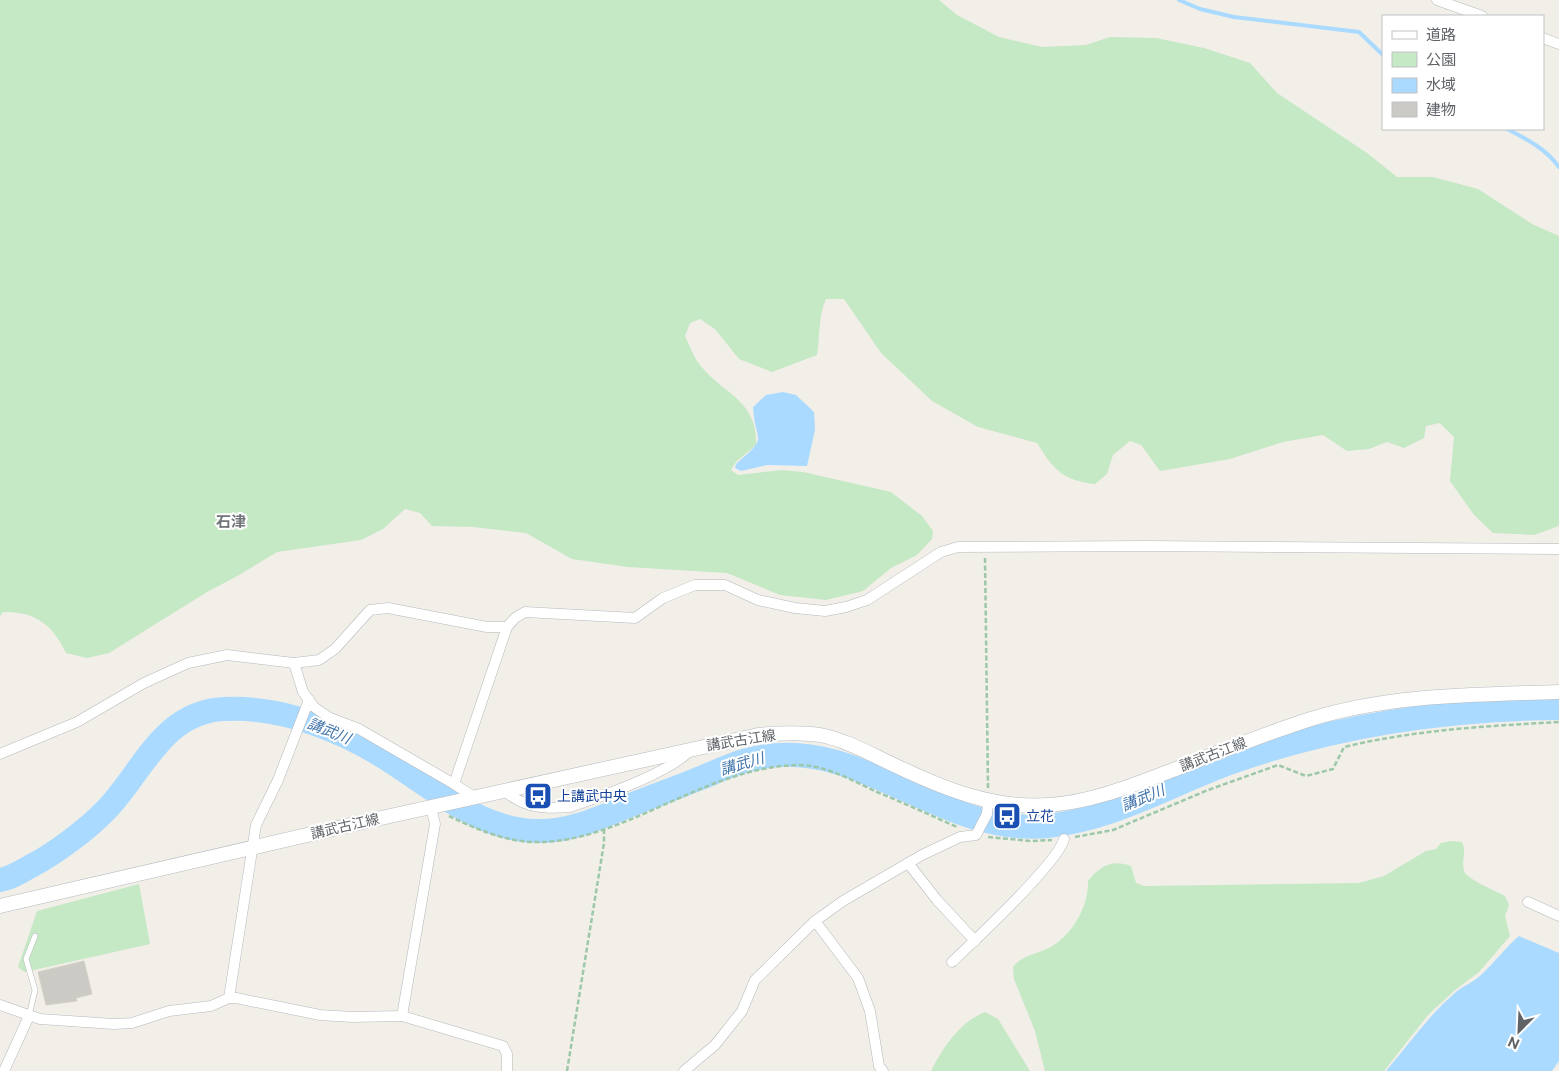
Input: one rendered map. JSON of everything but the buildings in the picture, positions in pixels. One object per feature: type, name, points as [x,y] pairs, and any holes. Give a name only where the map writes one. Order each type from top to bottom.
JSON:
[{"type":"main road","name":"講武古江線","points":[[0,906],[504,790],[758,734],[786,733],[820,736],[852,745],[988,808],[1052,805],[1116,792],[1255,738],[1349,708],[1392,701],[1461,695],[1559,692]]},
{"type":"street","points":[[1437,0],[1479,15]]},
{"type":"street","points":[[1544,38],[1559,44]]},
{"type":"street","points":[[454,784],[507,627],[515,618],[525,612],[635,618],[664,598],[696,585],[725,585],[758,600],[795,608],[825,611],[867,600],[941,552],[958,547],[1559,549]]},
{"type":"street","points":[[0,754],[77,722],[144,682],[188,664],[227,656],[294,663],[319,660],[328,655],[370,610],[388,608],[487,627],[507,627]]},
{"type":"street","points":[[294,663],[303,692],[314,707],[330,718],[359,729],[454,784],[470,798]]},
{"type":"street","points":[[229,998],[250,849],[256,825],[278,780],[309,700]]},
{"type":"street","points":[[504,790],[515,800],[528,805],[557,808],[570,807],[662,771],[684,759],[692,748]]},
{"type":"street","points":[[402,1016],[435,824],[435,806]]},
{"type":"street","points":[[684,1071],[716,1045],[742,1011],[755,980],[815,921],[843,901],[908,863],[960,837],[978,833],[988,808]]},
{"type":"street","points":[[952,962],[1044,868],[1060,849],[1064,838]]},
{"type":"street","points":[[908,863],[937,900],[974,941]]},
{"type":"street","points":[[1528,902],[1559,916]]},
{"type":"street","points":[[815,921],[858,978],[870,1011],[879,1066],[883,1071]]},
{"type":"street","points":[[0,1005],[29,1016],[67,1021],[132,1023],[169,1011],[211,1006],[229,998],[248,999],[320,1015],[352,1017],[402,1016],[504,1046],[507,1054],[507,1071]]},
{"type":"street","points":[[4,1071],[29,1016]]},
{"type":"lane","points":[[29,1016],[34,990],[26,959],[34,936]]},
{"type":"path","points":[[985,546],[988,808]]},
{"type":"path","points":[[435,806],[491,833],[530,842],[551,842],[604,829],[720,781],[758,770],[801,765],[836,773],[978,833],[1031,841],[1113,830],[1208,790],[1278,765],[1306,776],[1333,769],[1344,747],[1372,740],[1476,727],[1559,722]]},
{"type":"path","points":[[567,1071],[604,842],[604,829]]},
{"type":"green space","points":[[0,0],[939,0],[957,15],[999,37],[1042,47],[1086,45],[1110,37],[1156,38],[1204,48],[1250,63],[1277,93],[1367,153],[1397,177],[1433,177],[1478,189],[1532,224],[1559,236],[1559,526],[1534,535],[1493,533],[1474,515],[1450,481],[1454,437],[1440,423],[1426,426],[1424,438],[1404,448],[1387,442],[1369,449],[1347,451],[1323,435],[1283,442],[1230,459],[1160,471],[1141,445],[1130,441],[1113,455],[1107,474],[1095,484],[1074,480],[1054,467],[1037,443],[978,427],[932,401],[881,353],[844,299],[826,299],[820,319],[817,355],[772,372],[739,359],[715,329],[700,319],[690,323],[685,336],[697,361],[706,372],[736,397],[751,417],[755,429],[756,445],[736,462],[731,470],[738,475],[782,470],[803,472],[891,492],[922,516],[933,531],[932,539],[917,555],[891,568],[863,591],[826,600],[780,595],[727,573],[628,567],[572,559],[526,533],[473,527],[432,526],[420,513],[405,509],[383,529],[361,540],[277,552],[207,592],[109,653],[87,658],[66,653],[49,627],[34,617],[14,612],[3,612],[0,616]]},
{"type":"green space","points":[[1451,841],[1462,842],[1464,849],[1463,867],[1466,874],[1475,881],[1505,896],[1509,905],[1505,916],[1510,936],[1479,972],[1455,990],[1428,1015],[1384,1071],[1045,1071],[1035,1031],[1014,979],[1013,967],[1021,959],[1054,945],[1068,933],[1083,908],[1088,890],[1088,881],[1097,871],[1107,865],[1118,863],[1131,866],[1136,883],[1144,886],[1359,883],[1384,876],[1426,851],[1436,849],[1441,843]]},
{"type":"green space","points":[[139,884],[150,944],[25,972],[18,967],[37,911]]},
{"type":"green space","points":[[985,1012],[998,1019],[1030,1071],[931,1071],[953,1036],[976,1016]]},
{"type":"water","points":[[783,392],[796,395],[814,412],[815,430],[807,466],[767,465],[741,471],[735,468],[736,464],[757,443],[758,438],[753,407],[766,395]]},
{"type":"water","points":[[1519,936],[1559,953],[1559,1061],[1552,1071],[1386,1071],[1437,1010],[1456,992],[1481,975]]},
{"type":"waterway","points":[[1179,0],[1200,9],[1234,17],[1359,32],[1382,54]]},
{"type":"waterway","points":[[1509,130],[1542,150],[1559,167]]},
{"type":"waterway","name":"講武川","points":[[0,880],[12,876],[40,861],[90,825],[119,795],[143,762],[169,732],[185,721],[203,713],[224,709],[270,712],[316,724],[360,743],[463,809],[498,824],[517,829],[548,831],[582,824],[745,761],[762,757],[799,755],[834,762],[869,774],[972,817],[1009,825],[1047,826],[1096,816],[1142,800],[1232,762],[1312,738],[1393,721],[1434,716],[1517,709],[1559,708]]},
{"type":"place","name":"上講武中央","points":[[538,796]]},
{"type":"place","name":"立花","points":[[1007,816]]},
{"type":"district","name":"石津","points":[[231,522]]}]
